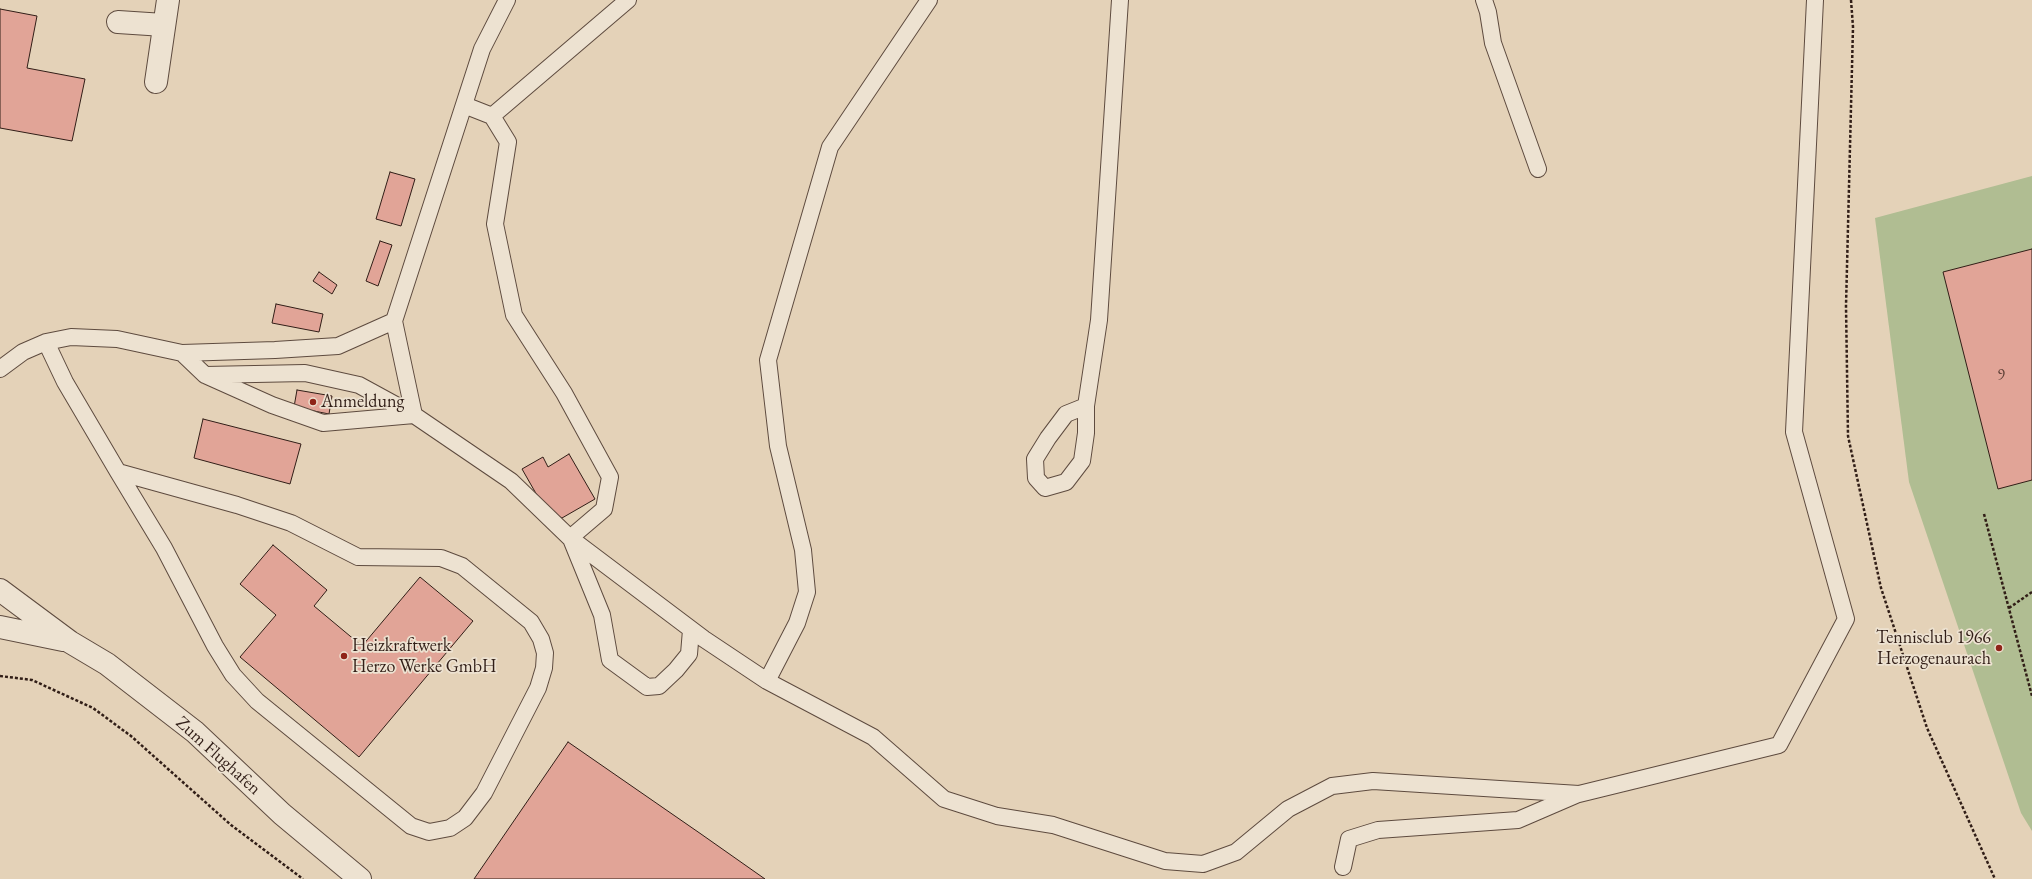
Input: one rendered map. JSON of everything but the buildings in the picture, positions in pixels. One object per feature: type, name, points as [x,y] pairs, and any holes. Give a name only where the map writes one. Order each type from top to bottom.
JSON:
[{"type":"street","points":[[156,82],[168,0]]},
{"type":"street","points":[[118,22],[164,25]]},
{"type":"street","name":"Zum Flughafen","points":[[0,590],[70,642],[107,664],[195,732],[282,814],[360,879]]},
{"type":"street","name":"Zum Flughafen","points":[[0,627],[70,642]]},
{"type":"lane","points":[[414,415],[394,321],[482,49],[507,0]]},
{"type":"lane","points":[[492,116],[628,0]]},
{"type":"lane","points":[[767,681],[797,624],[807,592],[803,550],[778,446],[768,360],[830,147],[929,0]]},
{"type":"lane","points":[[1086,406],[1066,414],[1048,438],[1035,459],[1036,478],[1045,488],[1066,482],[1082,461],[1086,433],[1086,406],[1099,320],[1120,0]]},
{"type":"lane","points":[[1484,0],[1488,12],[1493,43],[1538,169]]},
{"type":"lane","points":[[1344,867],[1349,839],[1378,830],[1518,820],[1579,794],[1779,745],[1846,619],[1794,432],[1815,0]]},
{"type":"lane","points":[[464,105],[492,116],[508,142],[495,224],[514,315],[564,393],[610,477],[604,509],[570,538]]},
{"type":"lane","points":[[0,369],[23,352],[46,342],[71,337],[117,339],[182,353],[338,346],[394,321]]},
{"type":"lane","points":[[46,342],[65,382],[118,472],[164,548],[215,646],[233,675],[257,701],[411,826],[429,832],[450,828],[466,818],[484,793],[538,688],[544,668],[545,653],[541,638],[531,622],[462,566],[441,558],[358,557],[292,523],[237,505],[118,472]]},
{"type":"lane","points":[[182,353],[205,375],[272,405],[323,423],[414,415]]},
{"type":"lane","points":[[205,375],[305,373],[359,385],[414,415],[510,481],[570,538],[691,630],[767,681],[873,736],[944,799],[996,816],[1053,825],[1165,861],[1203,864],[1236,852],[1288,809],[1332,786],[1372,781],[1579,794]]},
{"type":"lane","points":[[570,538],[602,615],[610,660],[647,687],[659,686],[676,670],[689,654],[691,630]]},
{"type":"path","points":[[1851,0],[1853,27],[1846,306],[1848,436],[1881,588],[1927,728],[1995,879]]},
{"type":"path","points":[[1984,514],[2032,696]]},
{"type":"path","points":[[2009,608],[2032,592]]},
{"type":"path","points":[[0,676],[32,680],[93,708],[131,736],[231,825],[303,879]]},
{"type":"green space","name":"Tennisclub 1966 Herzogenaurach","points":[[2032,176],[2032,831],[2021,813],[1909,482],[1875,218]]},
{"type":"place","name":"Anmeldung","points":[[313,402]]},
{"type":"place","name":"Tennisclub 1966 Herzogenaurach","points":[[1999,648]]},
{"type":"place","name":"Heizkraftwerk Herzo Werke GmbH","points":[[344,656]]}]
